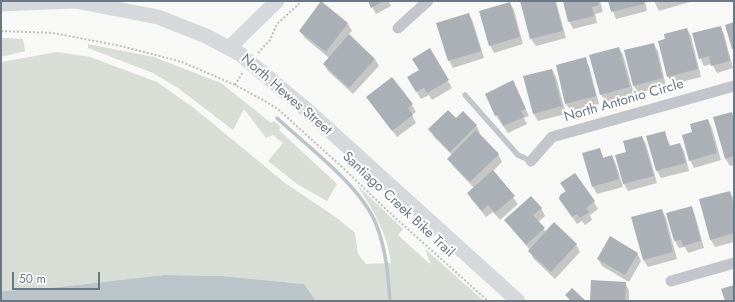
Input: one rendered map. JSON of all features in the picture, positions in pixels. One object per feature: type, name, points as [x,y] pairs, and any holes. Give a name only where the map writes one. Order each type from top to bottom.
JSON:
[{"type":"main road","name":"North Hewes Street","points":[[1,4],[75,1],[158,17],[206,36],[229,48],[250,62],[307,110],[518,301]]},
{"type":"main road","points":[[229,48],[277,1]]},
{"type":"street","points":[[398,28],[428,1]]},
{"type":"street","name":"North Antonio Circle","points":[[531,161],[552,137],[734,86]]},
{"type":"street","points":[[671,281],[734,263]]},
{"type":"lane","points":[[464,95],[518,155],[531,161]]},
{"type":"path","points":[[235,85],[250,62],[270,40],[277,24],[302,1]]},
{"type":"path","name":"Santiago Creek Bike Trail","points":[[1,31],[53,33],[121,46],[182,62],[235,85],[279,110],[488,301]]},
{"type":"shaded area","points":[[1,38],[23,39],[25,51],[1,57]]},
{"type":"shaded area","points":[[88,44],[154,57],[221,83],[271,123],[274,121],[281,127],[279,130],[337,184],[327,201],[297,184],[268,161],[283,143],[273,135],[266,138],[244,109],[233,130],[178,88],[153,73],[88,48]]},
{"type":"shaded area","points":[[57,52],[90,57],[157,82],[194,108],[285,183],[337,218],[355,233],[358,254],[366,264],[391,263],[387,242],[379,222],[357,185],[403,229],[398,235],[431,265],[425,249],[484,301],[316,301],[304,284],[222,276],[164,275],[50,288],[1,291],[1,62]]},
{"type":"shaded area","points":[[164,275],[222,276],[304,284],[316,301],[1,301],[1,291],[50,288]]},
{"type":"building","points":[[321,1],[348,23],[326,52],[299,31]]},
{"type":"building","points":[[368,1],[384,1],[371,8]]},
{"type":"building","points":[[520,1],[555,1],[563,31],[530,39]]},
{"type":"building","points":[[563,1],[598,1],[599,5],[592,7],[594,16],[568,22]]},
{"type":"building","points":[[608,1],[643,1],[644,4],[611,12]]},
{"type":"building","points":[[510,2],[520,37],[489,46],[479,11]]},
{"type":"building","points":[[469,13],[481,51],[448,61],[436,23]]},
{"type":"building","points":[[734,22],[734,49],[732,49],[725,25]]},
{"type":"building","points":[[721,26],[730,61],[711,66],[709,56],[699,59],[692,33]]},
{"type":"building","points":[[687,28],[698,69],[667,77],[658,41],[665,39],[664,34]]},
{"type":"building","points":[[349,34],[375,59],[349,88],[323,64]]},
{"type":"building","points":[[654,43],[663,78],[633,86],[624,50]]},
{"type":"building","points":[[619,47],[630,87],[600,95],[589,55]]},
{"type":"building","points":[[430,48],[449,80],[427,93],[424,88],[416,92],[407,77],[419,70],[412,59]]},
{"type":"building","points":[[586,57],[596,96],[565,104],[556,65]]},
{"type":"building","points":[[552,69],[562,106],[533,114],[523,76]]},
{"type":"building","points":[[392,77],[413,104],[408,108],[413,115],[392,131],[366,97]]},
{"type":"building","points":[[513,80],[526,109],[521,111],[524,117],[503,126],[498,115],[495,116],[485,94]]},
{"type":"building","points":[[448,110],[456,118],[463,111],[477,125],[450,152],[428,129]]},
{"type":"building","points":[[732,112],[734,121],[734,156],[725,159],[713,117]]},
{"type":"building","points":[[708,119],[717,153],[689,161],[682,135],[692,132],[690,124]]},
{"type":"building","points":[[476,130],[499,154],[470,182],[447,159]]},
{"type":"building","points":[[665,131],[669,146],[680,143],[686,163],[656,171],[646,136]]},
{"type":"building","points":[[642,136],[654,176],[623,184],[615,155],[626,152],[623,141]]},
{"type":"building","points":[[600,148],[603,158],[612,155],[619,179],[592,187],[582,153]]},
{"type":"building","points":[[493,170],[515,196],[495,213],[488,205],[482,211],[467,193]]},
{"type":"building","points":[[575,173],[595,201],[586,208],[589,212],[580,218],[577,214],[572,217],[559,199],[560,195],[566,191],[560,183]]},
{"type":"building","points":[[730,191],[734,206],[734,233],[710,240],[699,199]]},
{"type":"building","points":[[531,196],[542,208],[533,215],[545,228],[526,245],[504,220]]},
{"type":"building","points":[[692,206],[701,241],[683,246],[681,240],[674,241],[666,213]]},
{"type":"building","points":[[662,209],[673,252],[643,260],[631,217]]},
{"type":"building","points":[[554,222],[577,244],[551,272],[528,251]]},
{"type":"building","points":[[610,236],[638,253],[625,275],[597,259]]},
{"type":"building","points":[[591,280],[626,282],[625,301],[590,301]]},
{"type":"building","points":[[734,285],[734,301],[725,301],[721,289]]},
{"type":"building","points":[[572,288],[586,301],[571,301],[565,295]]},
{"type":"waterway","points":[[277,118],[332,167],[346,181],[369,210],[376,224],[382,243],[390,301]]}]
